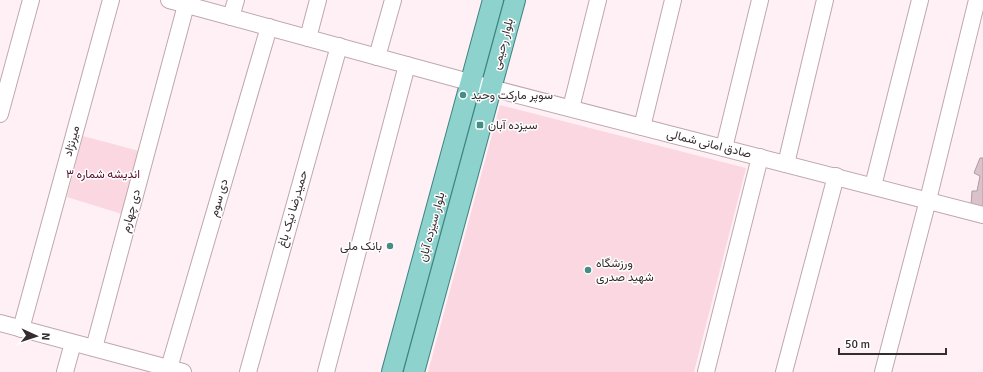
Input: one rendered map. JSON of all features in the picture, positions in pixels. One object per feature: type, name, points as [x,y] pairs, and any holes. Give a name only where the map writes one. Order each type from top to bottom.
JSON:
[{"type":"main road","name":"بلوار رحیمی","points":[[471,82],[493,0]]},
{"type":"main road","name":"بلوار رحیمی","points":[[491,88],[515,0]]},
{"type":"main road","name":"بلوار سیزده آبان","points":[[392,372],[471,82]]},
{"type":"main road","name":"بلوار سیزده آبان","points":[[414,372],[491,88]]},
{"type":"street","points":[[0,114],[32,0]]},
{"type":"street","name":"میرنژاد","points":[[21,329],[111,0]]},
{"type":"street","name":"صادق امانی شمالی","points":[[169,0],[491,88],[983,215]]},
{"type":"street","points":[[231,17],[236,0]]},
{"type":"street","points":[[308,38],[318,0]]},
{"type":"street","points":[[377,57],[393,0]]},
{"type":"street","points":[[571,108],[598,0]]},
{"type":"street","points":[[642,127],[673,0]]},
{"type":"street","points":[[724,148],[760,0]]},
{"type":"street","points":[[786,164],[825,0]]},
{"type":"street","points":[[873,186],[920,0]]},
{"type":"street","points":[[883,372],[928,200],[977,0]]},
{"type":"street","name":"دی چهارم","points":[[94,348],[186,5]]},
{"type":"street","name":"دی سوم","points":[[176,370],[269,27]]},
{"type":"street","name":"حمیدرضا نیک باغ","points":[[248,372],[339,46]]},
{"type":"street","points":[[326,372],[408,65]]},
{"type":"street","points":[[706,372],[760,157]]},
{"type":"street","points":[[784,372],[836,176]]},
{"type":"street","points":[[0,323],[94,348],[145,367],[176,370]]},
{"type":"street","points":[[65,372],[73,343]]},
{"type":"green space","name":"ورزشگاه شهید صدری","points":[[500,105],[746,168],[694,372],[428,372]]},
{"type":"green space","name":"اندیشه شماره ۳","points":[[83,136],[139,151],[122,214],[67,197]]},
{"type":"building","points":[[980,158],[983,158],[983,207],[971,205],[972,191],[977,191],[980,176],[974,173]]},
{"type":"place","name":"سوپر مارکت وحید","points":[[463,95]]},
{"type":"place","name":"سیزده آبان","points":[[480,125]]},
{"type":"place","name":"بانک ملی","points":[[390,246]]},
{"type":"place","name":"ورزشگاه شهید صدری","points":[[588,270]]}]
